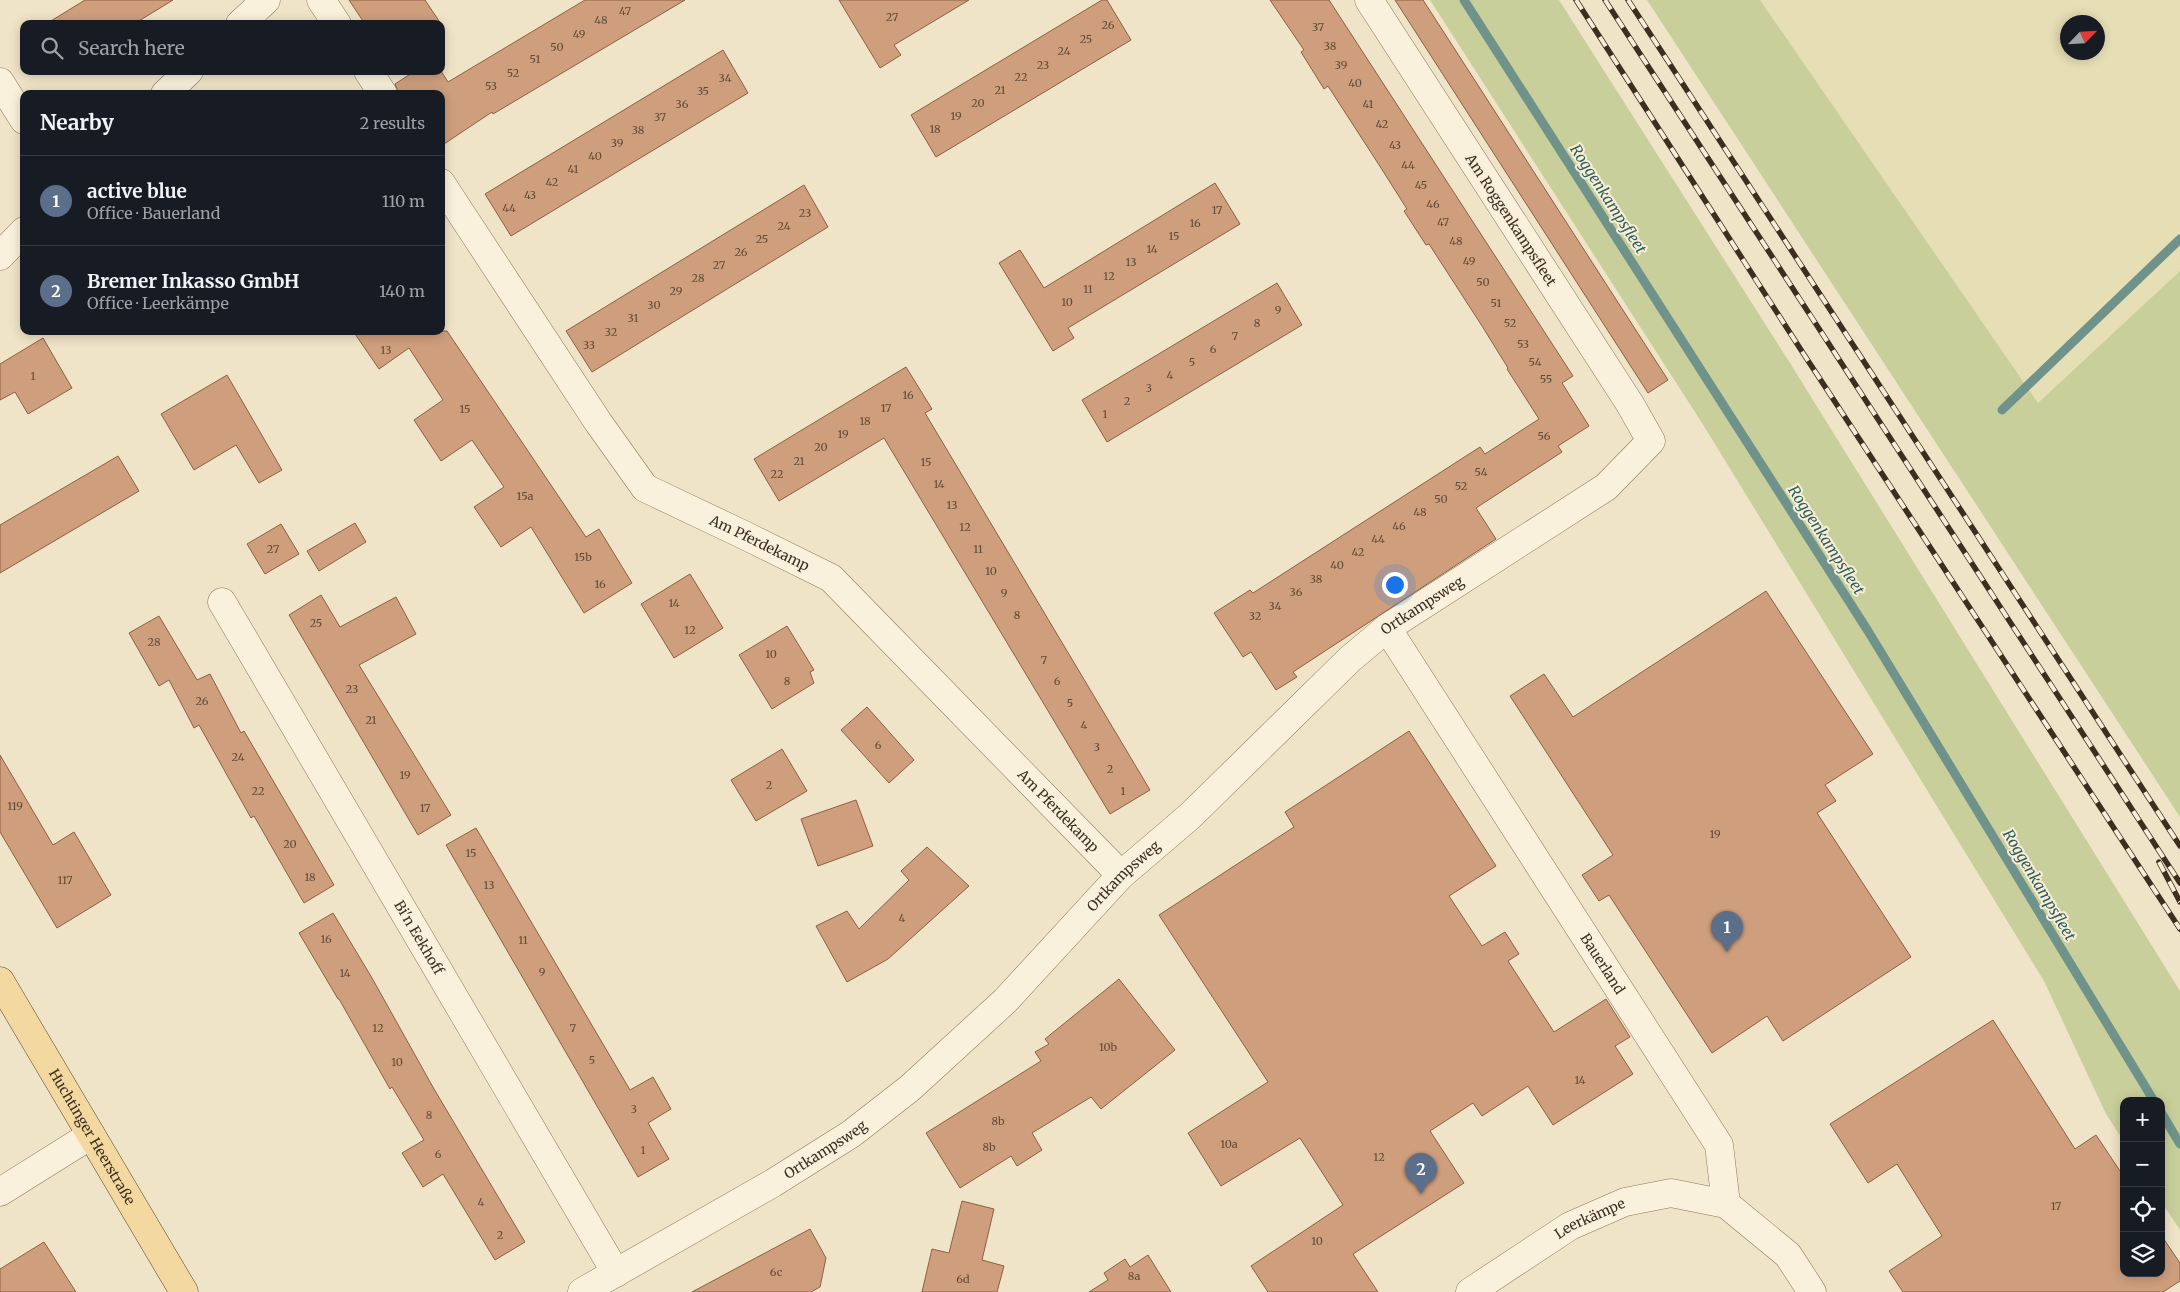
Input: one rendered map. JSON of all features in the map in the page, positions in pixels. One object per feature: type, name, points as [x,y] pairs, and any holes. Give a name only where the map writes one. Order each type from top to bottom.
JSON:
[{"type":"main road","name":"Huchtinger Heerstraße","points":[[0,981],[184,1292]]},
{"type":"street","points":[[244,20],[266,0]]},
{"type":"street","points":[[321,0],[334,20]]},
{"type":"street","name":"Am Roggenkampsfleet","points":[[1369,0],[1630,404],[1651,441]]},
{"type":"street","points":[[169,90],[185,75]]},
{"type":"street","points":[[371,75],[380,90]]},
{"type":"street","points":[[0,82],[20,114]]},
{"type":"street","name":"Am Pferdekamp","points":[[445,189],[598,422],[645,488],[831,578],[1121,875]]},
{"type":"street","points":[[0,256],[20,235]]},
{"type":"street","name":"Ortkampsweg","points":[[582,1292],[773,1183],[852,1134],[910,1088],[1005,1001],[1121,875],[1190,816],[1350,659],[1387,628],[1606,487],[1651,441]]},
{"type":"street","name":"Bi'n Eekhoff","points":[[222,602],[616,1273]]},
{"type":"street","name":"Bauerland","points":[[1387,628],[1719,1145],[1726,1204]]},
{"type":"street","points":[[0,1192],[91,1134]]},
{"type":"street","name":"Leerkämpe","points":[[1470,1292],[1570,1226],[1625,1202],[1671,1193],[1726,1204]]},
{"type":"street","points":[[1726,1204],[1788,1255],[1812,1292]]},
{"type":"shaded area","points":[[1760,0],[2180,0],[2180,271],[2038,404]]},
{"type":"green space","points":[[1430,0],[1559,0],[1790,363],[2180,991],[2180,1230],[2165,1207],[2165,1097],[2120,1097],[2120,1136],[2106,1114],[2044,981],[1702,423]]},
{"type":"green space","points":[[1647,0],[1760,0],[2038,403],[2180,271],[2180,817]]},
{"type":"building","points":[[85,0],[173,0],[140,20],[52,20]]},
{"type":"building","points":[[349,0],[425,0],[438,20],[362,20]]},
{"type":"building","points":[[585,0],[685,0],[493,114],[492,112],[445,143],[445,90],[397,90],[395,84],[409,75],[444,75],[448,82]]},
{"type":"building","points":[[839,0],[969,0],[894,45],[901,55],[880,68]]},
{"type":"building","points":[[1102,0],[1107,0],[1131,40],[936,157],[911,115]]},
{"type":"building","points":[[1270,0],[1329,0],[1573,376],[1562,383],[1589,426],[1558,446],[1562,452],[1476,508],[1496,539],[1293,672],[1297,677],[1276,690],[1251,652],[1243,657],[1214,613],[1250,590],[1253,593],[1480,447],[1485,454],[1539,419],[1429,244],[1426,245],[1404,211],[1407,209],[1381,168],[1328,86],[1324,89],[1301,52],[1304,50]]},
{"type":"building","points":[[1395,0],[1423,0],[1668,380],[1648,393]]},
{"type":"building","points":[[723,50],[748,93],[511,236],[485,194]]},
{"type":"building","points":[[1215,183],[1240,224],[1068,328],[1074,338],[1053,351],[999,263],[1020,250],[1044,288]]},
{"type":"building","points":[[804,185],[828,227],[592,372],[566,331]]},
{"type":"building","points":[[1277,283],[1302,325],[1107,442],[1082,400]]},
{"type":"building","points":[[445,331],[447,331],[586,537],[599,529],[632,583],[584,613],[531,527],[501,547],[474,507],[504,487],[472,440],[441,461],[414,420],[443,400],[409,348],[379,369],[356,335],[445,335]]},
{"type":"building","points":[[43,338],[72,388],[28,414],[15,392],[0,400],[0,364]]},
{"type":"building","points":[[906,367],[932,409],[925,413],[1150,790],[1110,814],[884,438],[779,501],[754,459]]},
{"type":"building","points":[[227,375],[282,470],[259,483],[236,445],[194,470],[161,414]]},
{"type":"building","points":[[118,456],[139,491],[0,573],[0,525]]},
{"type":"building","points":[[355,523],[366,542],[319,571],[307,551]]},
{"type":"building","points":[[281,524],[299,554],[265,574],[247,544]]},
{"type":"building","points":[[690,574],[723,628],[674,658],[641,604]]},
{"type":"building","points":[[1766,591],[1873,754],[1825,785],[1836,801],[1817,813],[1911,957],[1783,1041],[1767,1016],[1712,1053],[1609,895],[1599,901],[1582,875],[1613,855],[1510,696],[1544,674],[1573,717]]},
{"type":"building","points":[[321,595],[340,627],[396,597],[416,634],[359,665],[451,815],[418,835],[289,615]]},
{"type":"building","points":[[159,616],[197,680],[210,674],[241,733],[244,731],[334,885],[304,903],[254,816],[251,818],[199,725],[194,728],[169,680],[159,686],[129,633]]},
{"type":"building","points":[[787,626],[814,670],[810,672],[814,683],[772,709],[739,655]]},
{"type":"building","points":[[867,707],[914,760],[889,783],[841,730]]},
{"type":"building","points":[[1409,731],[1496,866],[1449,896],[1482,946],[1505,932],[1519,954],[1508,961],[1554,1032],[1606,999],[1630,1037],[1615,1046],[1633,1074],[1553,1125],[1528,1086],[1482,1116],[1473,1103],[1430,1131],[1464,1183],[1353,1254],[1378,1292],[1268,1292],[1251,1266],[1343,1205],[1300,1138],[1221,1186],[1188,1133],[1268,1082],[1159,915],[1294,827],[1285,812]]},
{"type":"building","points":[[782,749],[807,791],[756,821],[731,780]]},
{"type":"building","points":[[0,755],[53,845],[74,832],[111,895],[57,928],[0,832]]},
{"type":"building","points":[[856,800],[873,846],[818,866],[801,819]]},
{"type":"building","points":[[476,828],[630,1090],[653,1077],[671,1109],[648,1123],[669,1159],[638,1177],[446,845]]},
{"type":"building","points":[[927,847],[969,886],[888,959],[847,982],[816,926],[847,911],[859,929],[909,880],[901,871]]},
{"type":"building","points":[[333,913],[525,1242],[495,1260],[443,1174],[423,1187],[402,1153],[424,1140],[392,1087],[390,1089],[299,933]]},
{"type":"building","points":[[1119,979],[1175,1050],[1101,1109],[1091,1097],[1032,1133],[1042,1150],[1017,1166],[1011,1156],[960,1188],[926,1133],[1041,1061],[1035,1052],[1049,1044],[1045,1039]]},
{"type":"building","points":[[1993,1020],[2075,1149],[2096,1135],[2120,1171],[2120,1277],[2165,1277],[2165,1241],[2180,1263],[2180,1281],[2163,1292],[1903,1292],[1889,1271],[1942,1236],[1897,1164],[1868,1183],[1830,1124]]},
{"type":"building","points":[[962,1201],[994,1209],[982,1260],[1004,1266],[997,1292],[922,1292],[932,1249],[949,1253]]},
{"type":"building","points":[[810,1229],[826,1258],[820,1287],[811,1292],[692,1292]]},
{"type":"building","points":[[44,1242],[76,1292],[0,1292],[0,1269]]},
{"type":"building","points":[[1148,1255],[1171,1292],[1089,1292],[1108,1280],[1104,1273],[1125,1259],[1130,1267]]},
{"type":"waterway","name":"Roggenkampsfleet","points":[[1464,0],[1868,631],[2152,1097]]},
{"type":"waterway","points":[[2002,410],[2180,239]]},
{"type":"waterway","name":"Roggenkampsfleet","points":[[2165,1119],[2180,1144]]},
{"type":"railway","points":[[1576,0],[1803,353],[2180,929]]},
{"type":"railway","points":[[1605,0],[2180,883]]},
{"type":"railway","points":[[1628,0],[2180,846]]},
{"type":"railway","points":[[2159,862],[2180,902]]},
{"type":"place","name":"active blue","points":[[1727,952]]},
{"type":"place","name":"Bremer Inkasso GmbH","points":[[1421,1194]]}]
